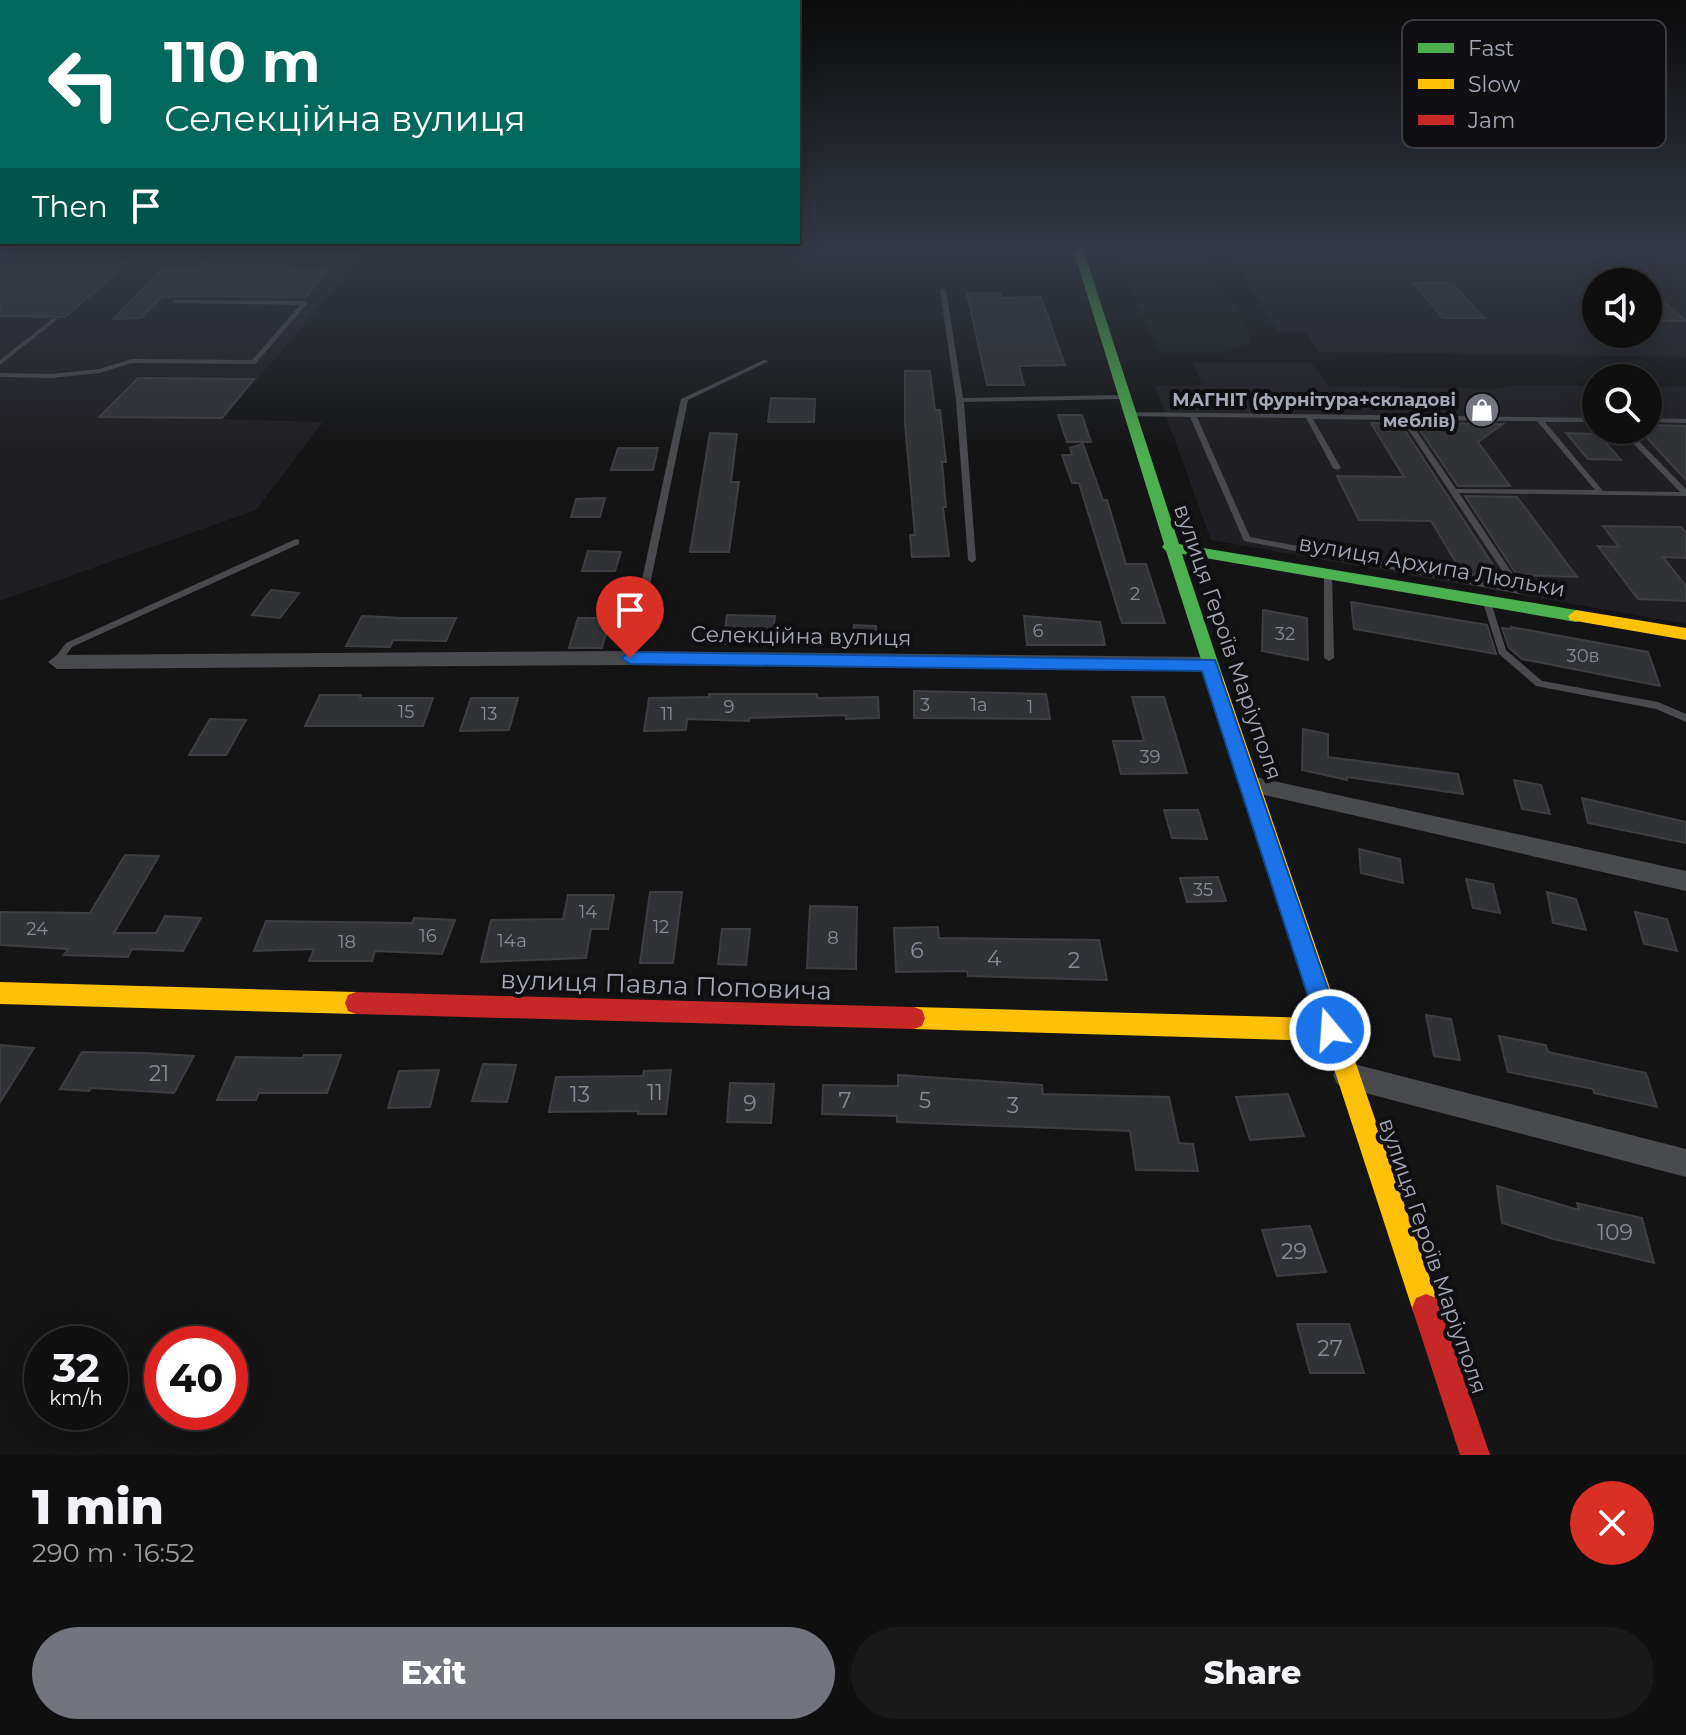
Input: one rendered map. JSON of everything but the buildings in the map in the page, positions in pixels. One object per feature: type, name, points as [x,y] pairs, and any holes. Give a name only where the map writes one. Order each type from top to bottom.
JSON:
[{"type":"street","name":"вулиця Героїв Маріуполя","points":[[1099,320],[1170,547],[1330,1030],[1475,1455]]},
{"type":"street","name":"вулиця Архипа Люльки","points":[[1170,547],[1686,634]]},
{"type":"street","name":"Селекційна вулиця","points":[[57,662],[630,658],[1209,664]]},
{"type":"street","points":[[1251,784],[1686,881]]},
{"type":"street","name":"вулиця Павла Поповича","points":[[0,993],[1330,1030]]},
{"type":"street","points":[[1346,1075],[1686,1163]]},
{"type":"lane","points":[[0,363],[54,320]]},
{"type":"lane","points":[[0,375],[51,376],[100,371],[132,361],[254,362],[290,320]]},
{"type":"lane","points":[[948,320],[960,400],[972,560]]},
{"type":"lane","points":[[630,658],[685,399],[766,361]]},
{"type":"lane","points":[[960,400],[1124,405],[1193,415],[1582,420]]},
{"type":"lane","points":[[1193,415],[1247,539],[1520,591],[1404,417]]},
{"type":"lane","points":[[1308,416],[1337,468]]},
{"type":"lane","points":[[1539,419],[1601,493]]},
{"type":"lane","points":[[1662,420],[1686,421]]},
{"type":"lane","points":[[1638,444],[1686,493]]},
{"type":"lane","points":[[1453,491],[1686,493]]},
{"type":"lane","points":[[57,662],[69,645],[296,542]]},
{"type":"lane","points":[[1328,572],[1329,658]]},
{"type":"lane","points":[[1486,599],[1502,652],[1539,684],[1658,706],[1686,718]]},
{"type":"shaded area","points":[[0,320],[308,320],[223,419],[323,422],[256,510],[0,601]]},
{"type":"shaded area","points":[[1144,320],[1241,320],[1250,336],[1249,344],[1221,353],[1159,353]]},
{"type":"shaded area","points":[[1270,320],[1582,320],[1582,348],[1662,348],[1662,320],[1686,320],[1686,357],[1318,352],[1306,331],[1277,331]]},
{"type":"shaded area","points":[[1193,363],[1311,363],[1330,386],[1498,389],[1514,385],[1582,386],[1582,444],[1662,444],[1662,386],[1686,387],[1686,624],[1211,540],[1155,386],[1202,385]]},
{"type":"traffic: fast","points":[[1101,320],[1214,677]]},
{"type":"traffic: fast","points":[[1170,547],[1576,616]]},
{"type":"traffic: slow","points":[[1576,616],[1686,634]]},
{"type":"traffic: slow","points":[[1214,677],[1426,1308]]},
{"type":"traffic: slow","points":[[0,993],[356,1003]]},
{"type":"traffic: slow","points":[[914,1018],[1330,1030]]},
{"type":"traffic: jam","points":[[356,1003],[914,1018]]},
{"type":"traffic: jam","points":[[1426,1308],[1475,1455]]},
{"type":"place","name":"МАГНІТ (фурнітура+складові меблів)","points":[[1482,410]]},
{"type":"route","points":[[630,658],[1209,664],[1330,1030]]}]
